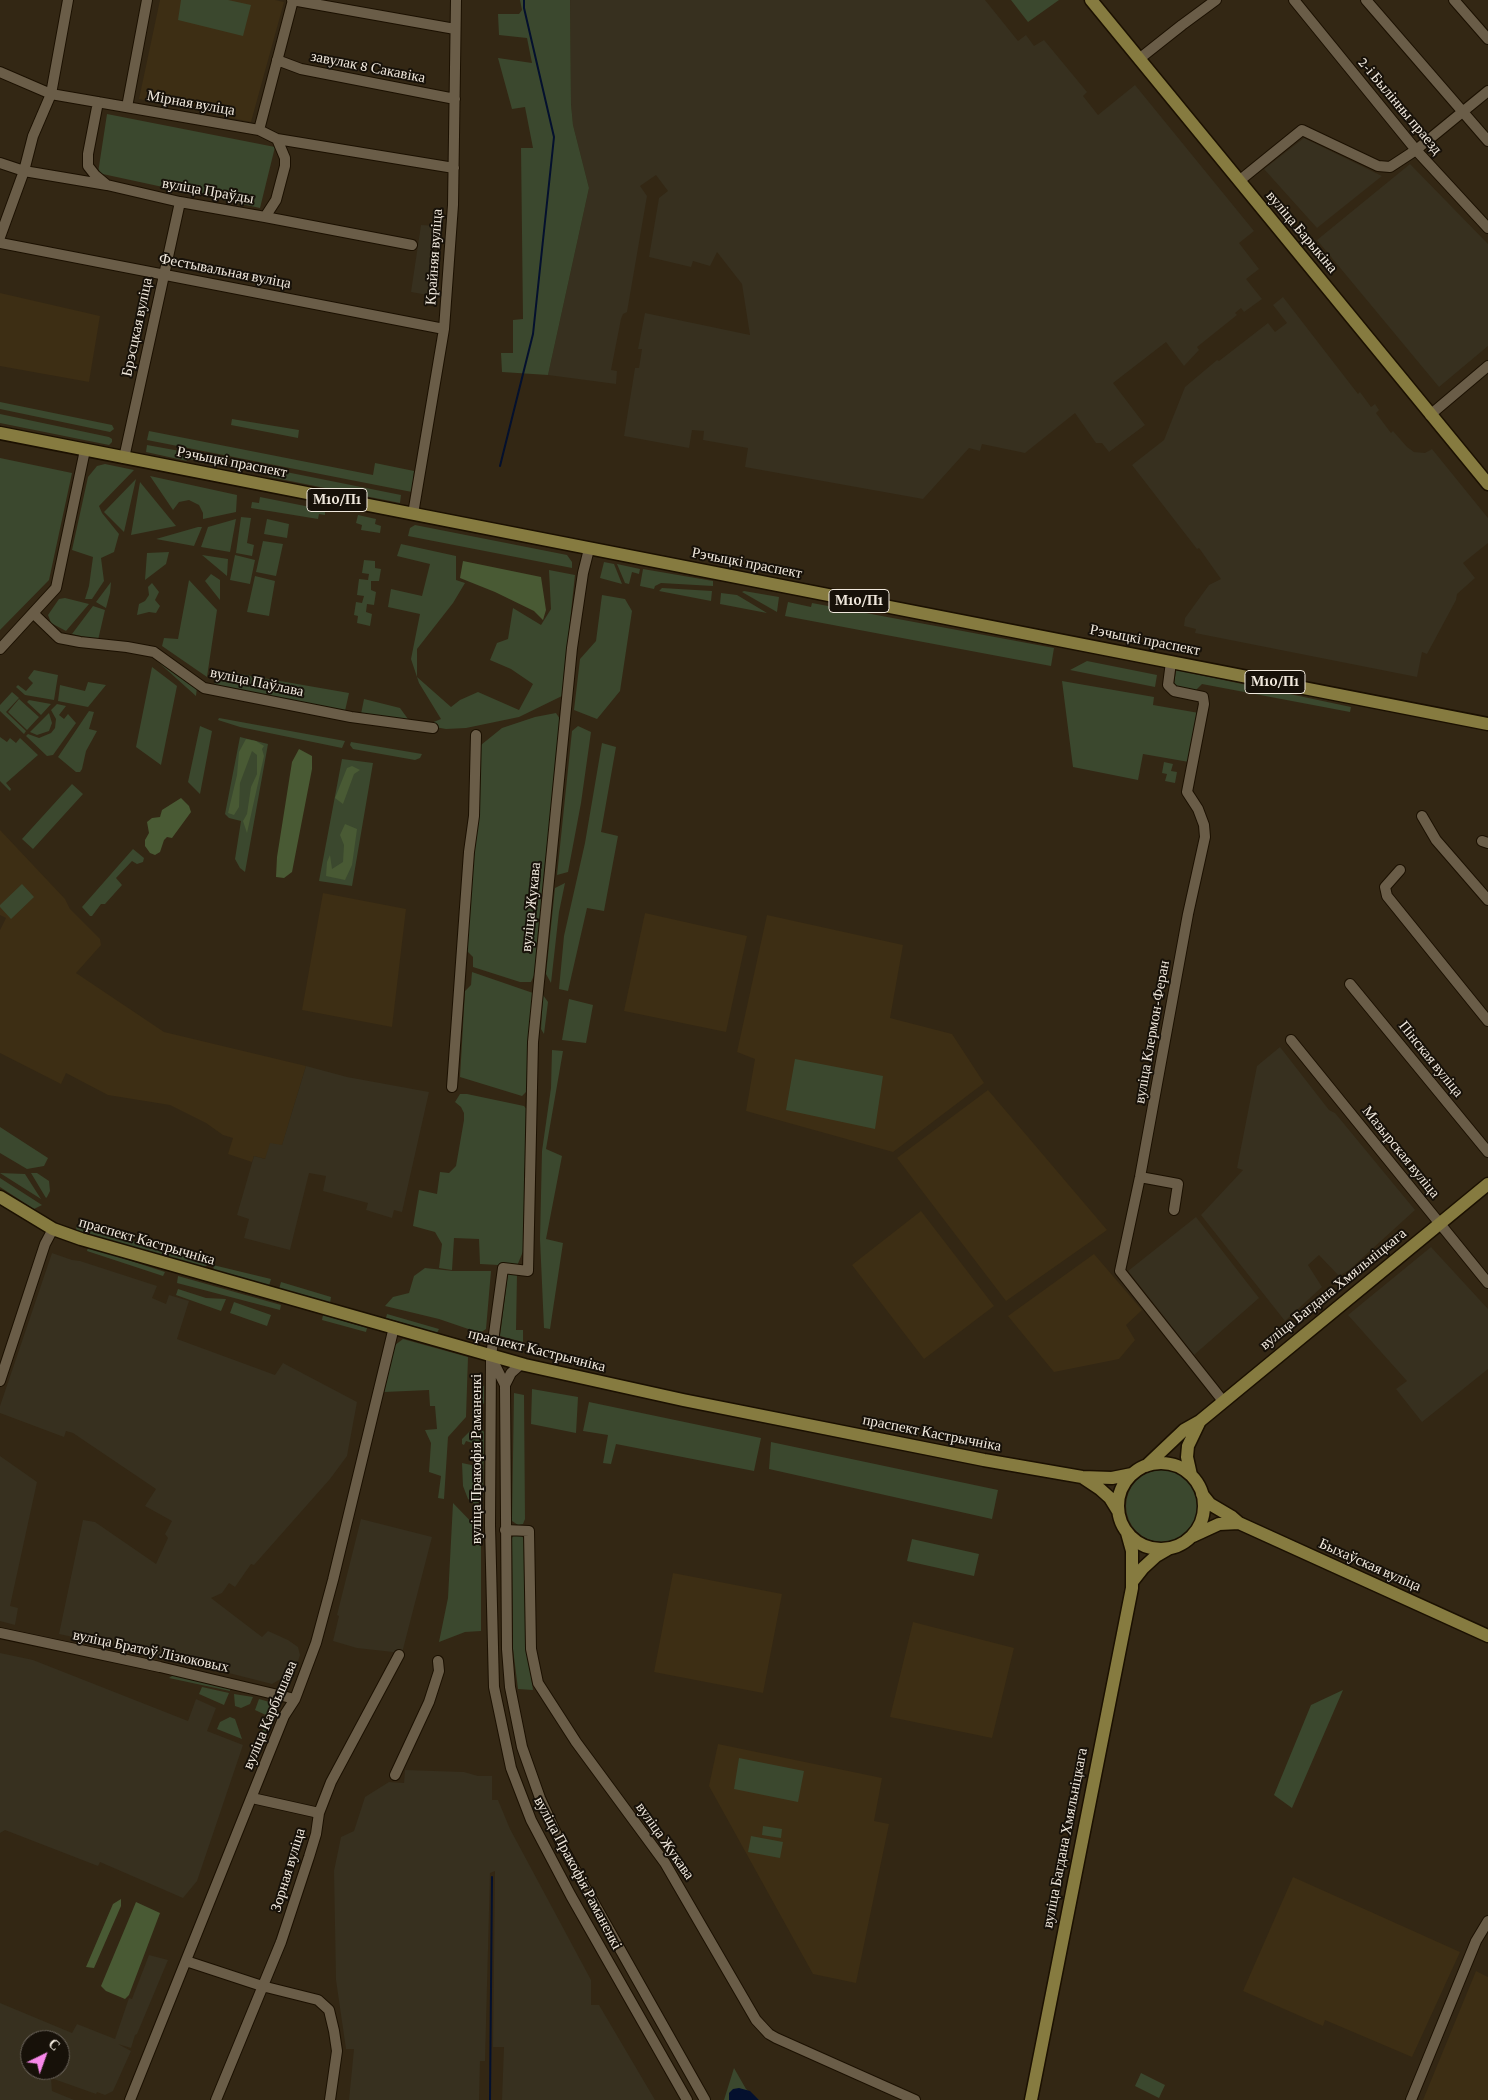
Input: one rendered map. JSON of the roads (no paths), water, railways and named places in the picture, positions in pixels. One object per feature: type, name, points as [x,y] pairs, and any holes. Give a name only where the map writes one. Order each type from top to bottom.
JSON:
[{"type":"main road","name":"вуліца Барыкіна","points":[[1090,0],[1488,484]]},
{"type":"main road","name":"Рэчыцкі праспект","points":[[0,433],[1488,724]]},
{"type":"main road","name":"вуліца Багдана Хмяльніцкага","points":[[1146,1466],[1184,1430],[1200,1421],[1488,1184]]},
{"type":"main road","name":"праспект Кастрычніка","points":[[0,1197],[53,1229],[173,1266],[521,1364],[758,1416],[1082,1477],[1112,1478],[1132,1474]]},
{"type":"main road","name":"вуліца Багдана Хмяльніцкага","points":[[1191,1476],[1187,1457],[1188,1446],[1200,1421]]},
{"type":"main road","points":[[1162,1463],[1177,1467],[1191,1476],[1202,1494],[1204,1510],[1200,1524],[1191,1537],[1181,1544],[1169,1548],[1146,1546],[1127,1533],[1122,1523],[1118,1512],[1121,1492],[1132,1474],[1146,1466],[1162,1463]]},
{"type":"main road","name":"праспект Кастрычніка","points":[[1082,1477],[1110,1498],[1118,1512]]},
{"type":"main road","name":"Быхаўская вуліца","points":[[1202,1494],[1210,1504],[1232,1517],[1239,1524]]},
{"type":"main road","name":"Быхаўская вуліца","points":[[1191,1537],[1211,1527],[1228,1523],[1239,1524],[1488,1636]]},
{"type":"main road","name":"вуліца Багдана Хмяльніцкага","points":[[1031,2100],[1037,2079],[1062,1940],[1132,1582],[1132,1551],[1127,1533]]},
{"type":"main road","name":"вуліца Багдана Хмяльніцкага","points":[[1132,1582],[1156,1556],[1169,1548]]},
{"type":"street","points":[[0,237],[24,171],[33,136],[51,94],[68,0]]},
{"type":"street","points":[[127,107],[146,0]]},
{"type":"street","points":[[259,130],[293,0],[455,29]]},
{"type":"street","name":"Крайняя вуліца","points":[[413,514],[444,330],[453,205],[456,0]]},
{"type":"street","points":[[1139,59],[1216,0]]},
{"type":"street","name":"2-і Былінны праезд","points":[[1294,0],[1416,150],[1488,228]]},
{"type":"street","points":[[1366,0],[1488,141]]},
{"type":"street","points":[[1454,0],[1488,39]]},
{"type":"street","name":"завулак 8 Сакавіка","points":[[277,60],[301,69],[455,99]]},
{"type":"street","name":"Мірная вуліца","points":[[0,72],[51,94],[259,130],[277,139],[454,168]]},
{"type":"street","points":[[1239,181],[1302,130],[1385,168],[1395,165],[1463,113],[1488,91]]},
{"type":"street","points":[[98,102],[88,154],[88,166],[107,185]]},
{"type":"street","points":[[265,217],[276,200],[285,166],[285,158],[277,139]]},
{"type":"street","name":"вуліца Праўды","points":[[0,163],[24,171],[107,185],[180,202],[412,246]]},
{"type":"street","name":"Брэсцкая вуліца","points":[[124,458],[180,202]]},
{"type":"street","name":"Фестывальная вуліца","points":[[0,243],[444,330]]},
{"type":"street","points":[[1430,414],[1488,366]]},
{"type":"street","points":[[0,650],[34,614],[57,585],[86,450]]},
{"type":"street","name":"вуліца Жукава","points":[[491,1356],[503,1268],[528,1271],[533,1042],[572,648],[583,573],[589,549]]},
{"type":"street","name":"вуліца Паўлава","points":[[34,614],[59,638],[154,652],[204,688],[351,717],[433,728]]},
{"type":"street","name":"вуліца Клермон-Феран","points":[[1171,662],[1168,684],[1174,691],[1203,697],[1204,704],[1188,792],[1198,809],[1204,825],[1205,837],[1188,914],[1140,1177],[1120,1271],[1223,1401]]},
{"type":"street","points":[[452,1087],[469,852],[474,816],[476,735]]},
{"type":"street","points":[[1422,816],[1436,840],[1488,900]]},
{"type":"street","points":[[1400,870],[1385,887],[1387,896],[1488,1021]]},
{"type":"street","name":"Пінская вуліца","points":[[1350,984],[1488,1152]]},
{"type":"street","name":"Мазырская вуліца","points":[[1291,1040],[1488,1283]]},
{"type":"street","points":[[1140,1177],[1178,1184],[1174,1210]]},
{"type":"street","points":[[0,1381],[45,1244],[53,1229]]},
{"type":"street","name":"вуліца Карбышава","points":[[130,2100],[284,1716],[295,1699],[322,1623],[394,1327]]},
{"type":"street","name":"вуліца Пракофія Раманенкі","points":[[491,1356],[505,1386],[505,1569],[510,1687],[522,1747],[540,1798],[563,1848],[705,2100]]},
{"type":"street","name":"вуліца Пракофія Раманенкі","points":[[491,1356],[491,1568],[494,1687],[511,1768],[531,1820],[687,2100]]},
{"type":"street","points":[[505,1386],[511,1373],[521,1364]]},
{"type":"street","name":"вуліца Жукава","points":[[505,1530],[528,1531],[531,1649],[538,1683],[576,1742],[665,1863],[756,2020],[769,2034],[776,2038],[915,2100]]},
{"type":"street","points":[[491,1568],[498,1574],[505,1569]]},
{"type":"street","name":"вуліца Братоў Лізюковых","points":[[0,1633],[160,1667],[295,1699]]},
{"type":"street","name":"Зорная вуліца","points":[[216,2100],[296,1900],[316,1834],[319,1812],[331,1782],[399,1655]]},
{"type":"street","points":[[395,1775],[429,1702],[439,1672],[438,1661]]},
{"type":"street","points":[[494,1687],[497,1681],[502,1680],[508,1682],[510,1687]]},
{"type":"street","points":[[252,1798],[319,1812]]},
{"type":"street","points":[[1411,2100],[1476,1941],[1488,1921]]},
{"type":"street","points":[[186,1961],[262,1986],[318,2000],[329,2010],[336,2051],[330,2100]]},
{"type":"street","points":[[656,2046],[662,2050],[666,2049],[670,2043],[670,2038]]},
{"type":"water","points":[[739,2088],[750,2091],[759,2100],[729,2100],[729,2093],[733,2089]]},
{"type":"waterway","points":[[500,466],[533,334],[554,137],[524,8],[524,0]]},
{"type":"waterway","points":[[490,2100],[492,1877]]}]
